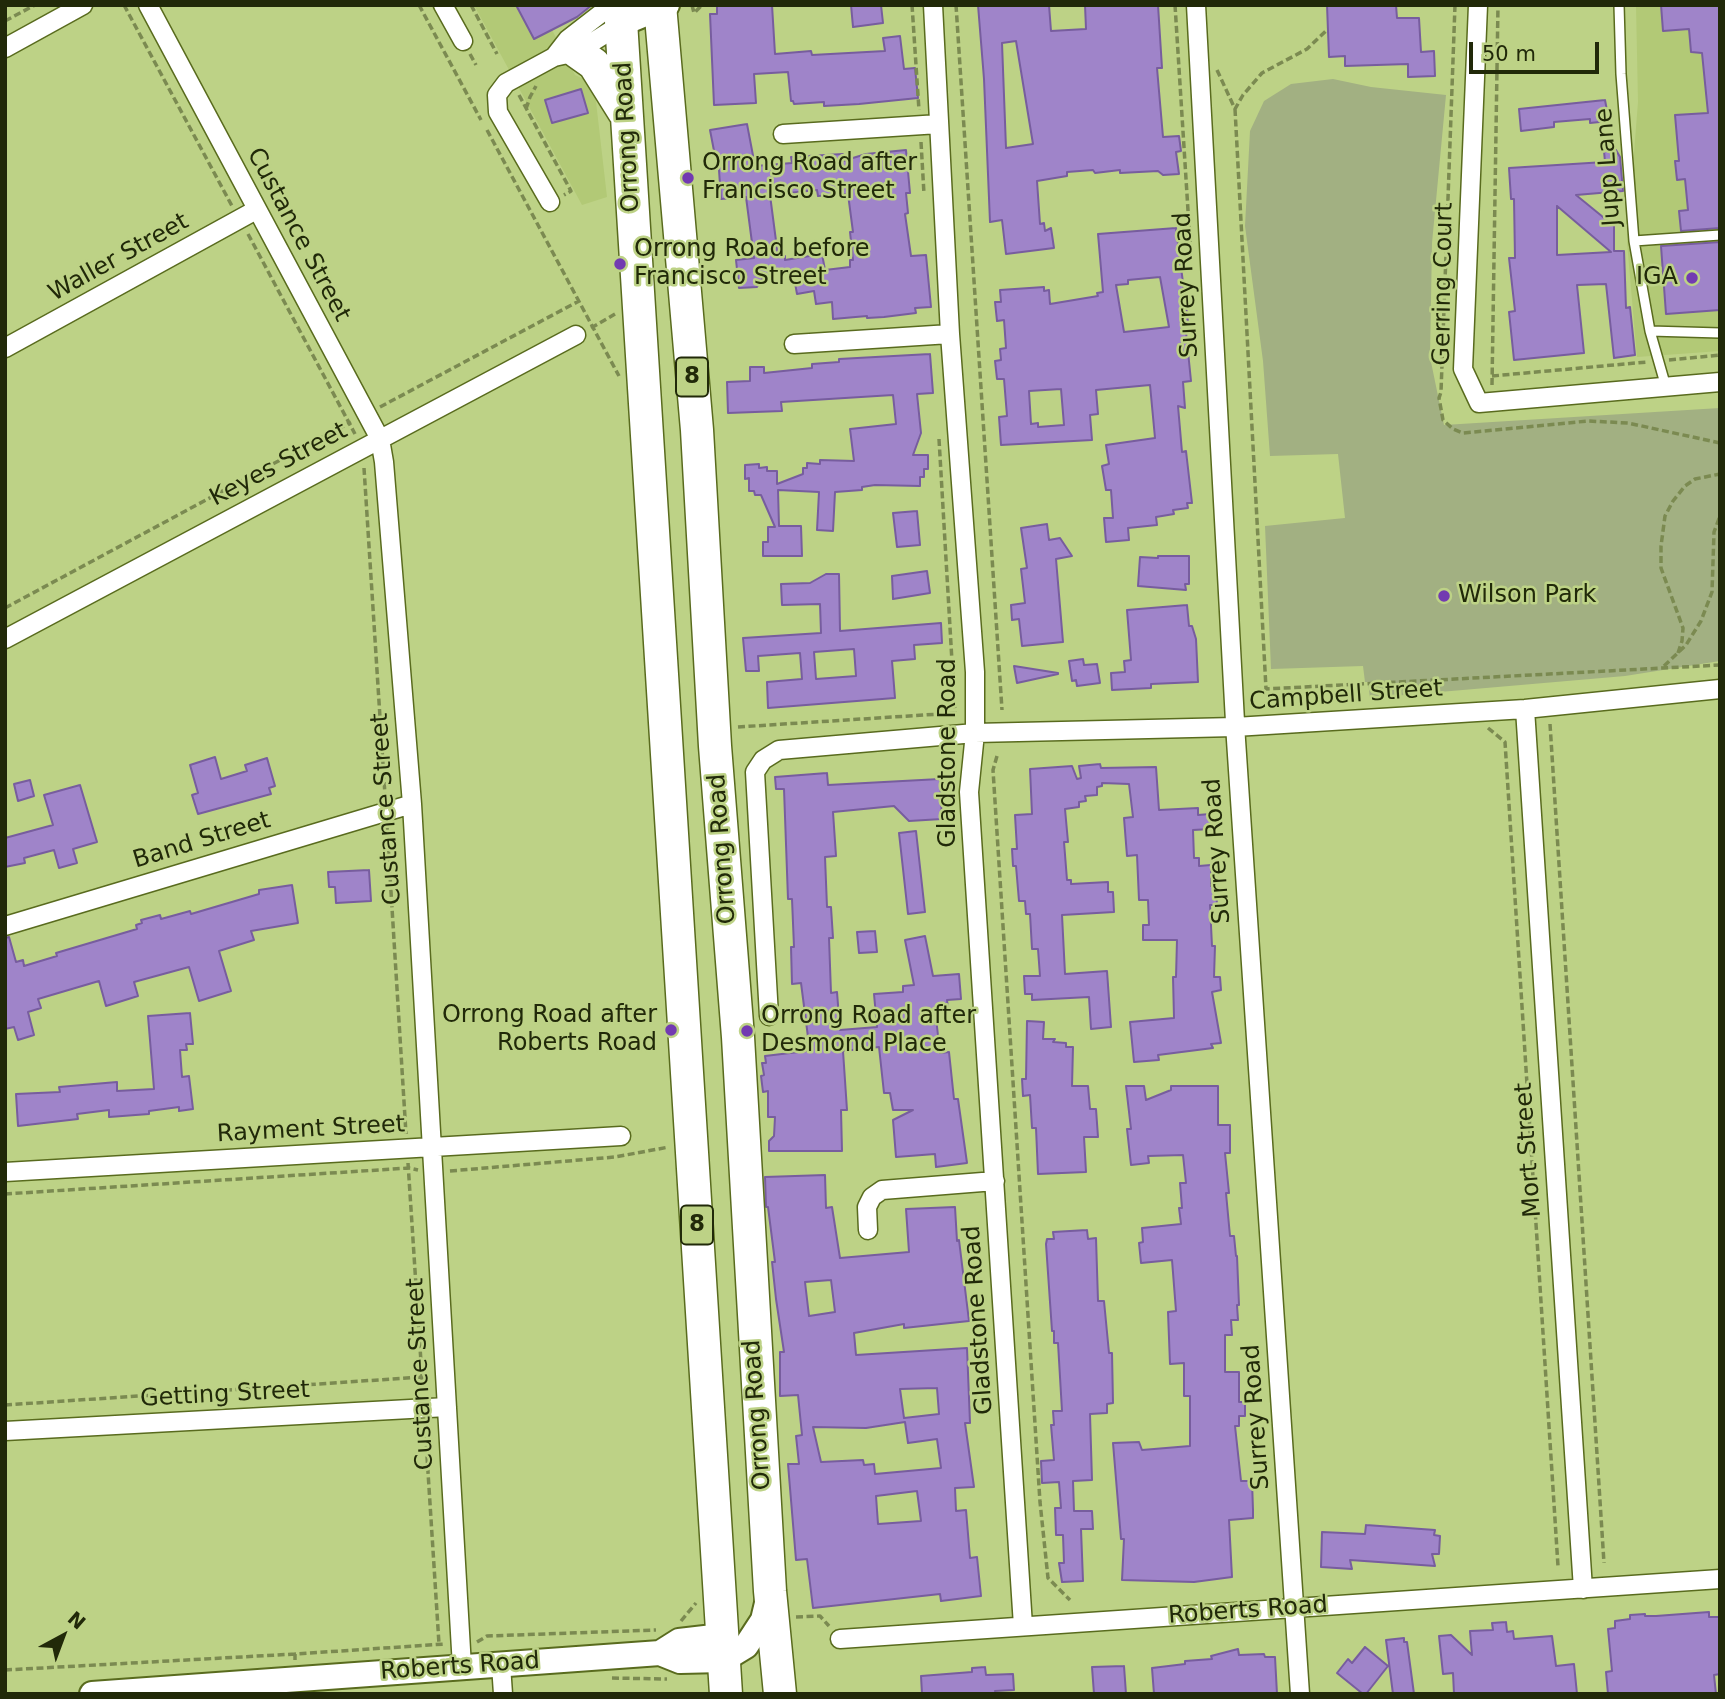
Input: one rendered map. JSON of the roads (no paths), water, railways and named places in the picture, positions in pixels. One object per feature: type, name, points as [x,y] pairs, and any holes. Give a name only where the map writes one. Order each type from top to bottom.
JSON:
[{"type":"highway","name":"Orrong Road","points":[[662,6],[697,429],[770,1591],[780,1694]]},
{"type":"highway","name":"Orrong Road","points":[[617,12],[626,116],[726,1694]]},
{"type":"highway","points":[[565,54],[594,64],[626,116]]},
{"type":"main road","points":[[617,12],[662,6]]},
{"type":"main road","points":[[722,1648],[746,1646],[763,1620],[770,1591]]},
{"type":"main road","name":"Roberts Road","points":[[92,1694],[287,1676],[462,1655],[501,1665],[661,1641],[680,1661],[722,1648]]},
{"type":"street","points":[[5,48],[83,5]]},
{"type":"street","name":"Custance Street","points":[[148,5],[380,439],[386,475],[412,804],[462,1655]]},
{"type":"street","points":[[443,5],[463,41]]},
{"type":"street","name":"Gladstone Road","points":[[933,5],[950,334],[975,671],[975,733],[969,792],[1023,1626]]},
{"type":"street","name":"Surrey Road","points":[[1196,5],[1235,727],[1300,1694]]},
{"type":"street","name":"Gerring Court","points":[[1478,5],[1463,369],[1479,403],[1666,387]]},
{"type":"street","points":[[550,202],[503,121],[496,104],[497,95],[506,83],[565,54],[617,12]]},
{"type":"street","points":[[783,134],[939,124]]},
{"type":"street","name":"Waller Street","points":[[5,348],[256,211]]},
{"type":"street","name":"Keyes Street","points":[[5,639],[584,331]]},
{"type":"street","points":[[794,344],[950,334]]},
{"type":"street","points":[[1666,387],[1720,382]]},
{"type":"street","name":"Campbell Street","points":[[769,1016],[755,772],[763,760],[779,750],[975,733],[1235,727],[1525,709],[1720,689]]},
{"type":"street","name":"Mort Street","points":[[1525,709],[1583,1589]]},
{"type":"street","name":"Band Street","points":[[5,926],[412,804]]},
{"type":"street","name":"Rayment Street","points":[[5,1172],[621,1136]]},
{"type":"street","points":[[868,1230],[867,1207],[872,1197],[882,1189],[995,1181]]},
{"type":"street","name":"Getting Street","points":[[5,1431],[447,1407]]},
{"type":"street","name":"Roberts Road","points":[[840,1639],[1720,1579]]},
{"type":"street","points":[[501,1665],[503,1694]]},
{"type":"lane","name":"Jupp Lane","points":[[1619,5],[1621,74],[1634,241],[1720,236]]},
{"type":"lane","points":[[1634,241],[1650,331],[1666,387]]},
{"type":"lane","points":[[1650,331],[1720,333]]},
{"type":"place","name":"Orrong Road after Francisco Street","points":[[688,178]]},
{"type":"place","name":"Orrong Road before Francisco Street","points":[[620,264]]},
{"type":"place","name":"IGA","points":[[1692,278]]},
{"type":"place","name":"Wilson Park","points":[[1444,596]]},
{"type":"place","name":"Orrong Road after Roberts Road","points":[[671,1030]]},
{"type":"place","name":"Orrong Road after Desmond Place","points":[[747,1031]]}]
